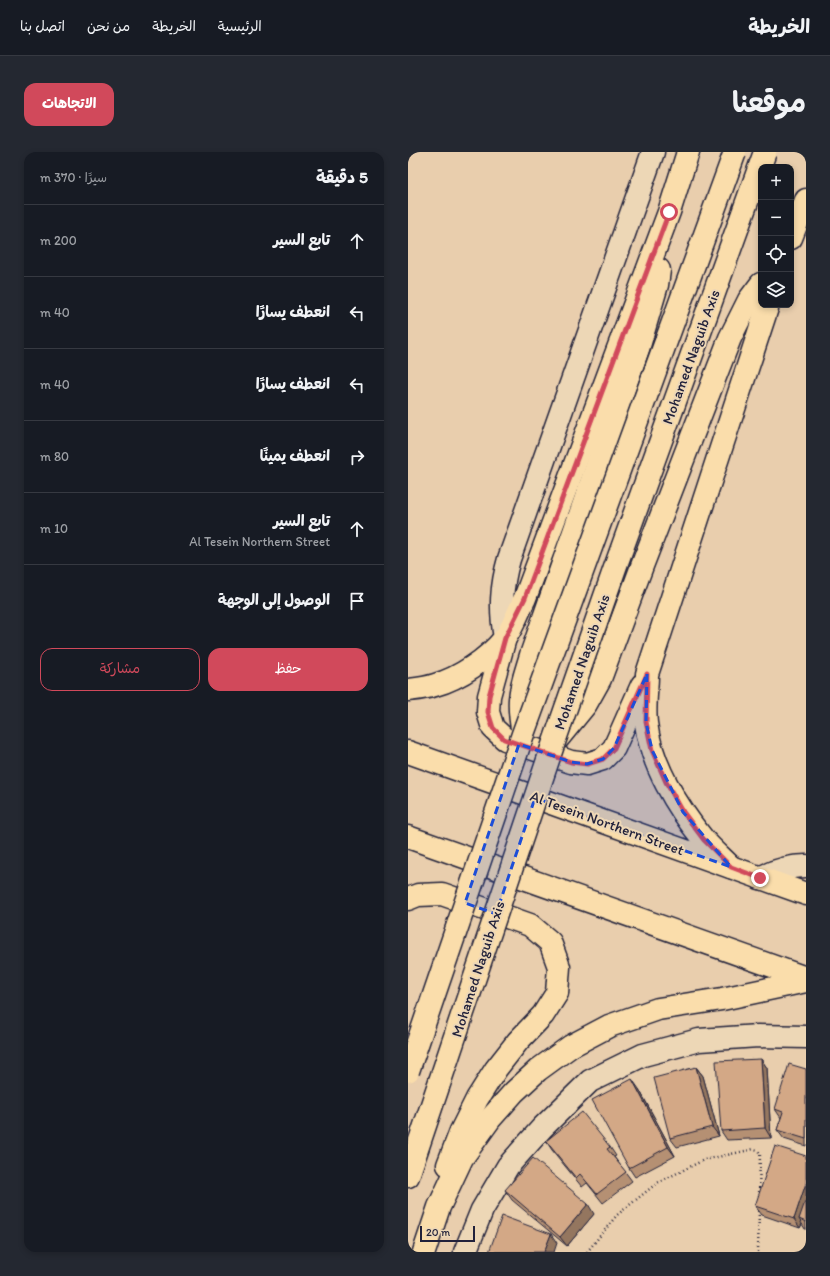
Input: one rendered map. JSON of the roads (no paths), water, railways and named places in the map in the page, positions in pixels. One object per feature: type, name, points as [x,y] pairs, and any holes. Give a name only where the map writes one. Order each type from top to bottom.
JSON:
[{"type":"main road","points":[[688,152],[669,212],[525,598],[505,638],[489,696],[488,712],[493,728],[504,739],[571,762],[587,764],[603,759],[614,748],[647,674],[767,308]]},
{"type":"main road","name":"Mohamed Naguib Axis","points":[[408,1071],[523,734],[735,152]]},
{"type":"main road","name":"Mohamed Naguib Axis","points":[[408,1176],[553,745],[616,565],[765,152]]},
{"type":"main road","points":[[792,236],[806,200]]},
{"type":"main road","points":[[523,734],[520,698],[524,679],[639,346],[657,285],[669,212]]},
{"type":"main road","points":[[553,745],[586,704],[600,679],[730,338],[749,300],[758,288]]},
{"type":"main road","points":[[408,690],[435,686],[461,675],[505,638]]},
{"type":"main road","points":[[647,674],[646,722],[652,750],[666,782],[683,812],[704,840],[731,867]]},
{"type":"main road","name":"Al Tesein Northern Street","points":[[408,752],[806,894]]},
{"type":"main road","points":[[408,837],[806,978]]},
{"type":"main road","points":[[408,899],[418,894],[442,894],[530,926],[550,942],[559,967],[557,993],[543,1015],[518,1041],[496,1069],[477,1099],[461,1131],[449,1161],[439,1207],[424,1252]]},
{"type":"main road","points":[[439,1207],[462,1158],[490,1119],[514,1092],[538,1070],[571,1046],[608,1026],[658,1009],[722,999],[806,981]]},
{"type":"street","points":[[505,638],[501,598],[509,559],[653,152]]},
{"type":"street","points":[[760,878],[785,868],[806,866]]},
{"type":"street","points":[[465,1252],[482,1210],[508,1166],[542,1128],[590,1081],[643,1055],[699,1040],[758,1036],[806,1037]]}]
